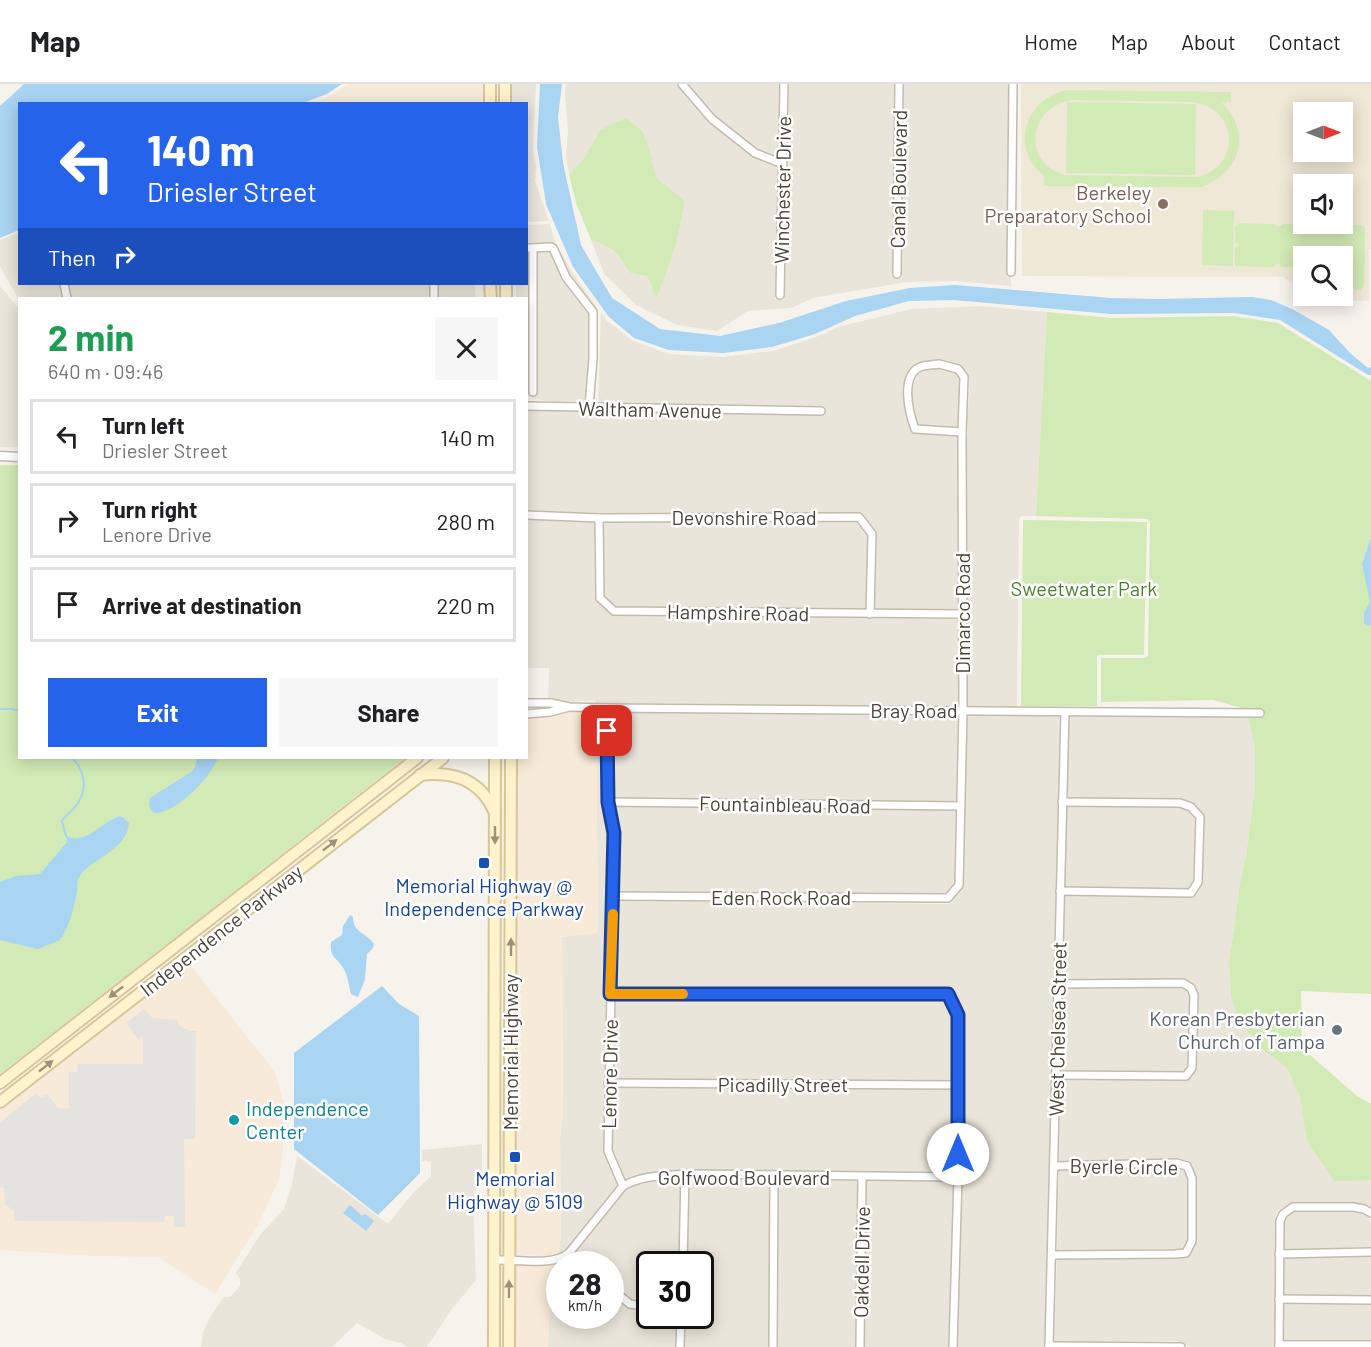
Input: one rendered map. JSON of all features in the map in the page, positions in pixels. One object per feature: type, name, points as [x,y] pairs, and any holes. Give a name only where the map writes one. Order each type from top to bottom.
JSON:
[{"type":"main road","points":[[490,84],[490,102]]},
{"type":"main road","points":[[505,84],[505,102]]},
{"type":"main road","name":"Independence Parkway","points":[[0,1083],[416,759]]},
{"type":"main road","name":"Independence Parkway","points":[[0,1102],[442,759]]},
{"type":"main road","name":"Memorial Highway","points":[[494,1347],[495,759]]},
{"type":"main road","name":"Memorial Highway","points":[[509,1347],[512,759]]},
{"type":"main road","points":[[420,775],[447,774],[462,778],[484,795],[495,814]]},
{"type":"main road","points":[[495,857],[511,857]]},
{"type":"main road","points":[[495,972],[511,972]]},
{"type":"main road","points":[[495,1099],[510,1099]]},
{"type":"street","points":[[682,84],[712,120],[755,153],[783,164]]},
{"type":"street","name":"Winchester Drive","points":[[780,296],[784,84]]},
{"type":"street","name":"Canal Boulevard","points":[[897,274],[899,84]]},
{"type":"street","points":[[1011,272],[1013,84]]},
{"type":"street","points":[[533,392],[529,360],[530,248],[550,247],[554,248],[566,277],[592,312],[589,407]]},
{"type":"street","name":"Dimarco Road","points":[[948,898],[959,885],[963,710],[962,432],[964,377],[958,369],[939,364],[920,367],[914,372],[908,386],[909,413],[915,429],[962,432]]},
{"type":"street","name":"Waltham Avenue","points":[[528,406],[821,411]]},
{"type":"street","points":[[0,456],[18,457]]},
{"type":"street","name":"Devonshire Road","points":[[528,515],[599,518],[860,517],[872,534],[870,614]]},
{"type":"street","name":"Hampshire Road","points":[[599,518],[600,598],[614,611],[962,614]]},
{"type":"street","name":"Bray Road","points":[[528,703],[606,708],[1260,713]]},
{"type":"street","name":"Bray Road","points":[[528,714],[550,712],[568,707]]},
{"type":"street","name":"Lenore Drive","points":[[606,708],[608,802],[614,833],[608,1151],[623,1186]]},
{"type":"street","name":"West Chelsea Street","points":[[1049,1347],[1065,712]]},
{"type":"street","name":"Fountainbleau Road","points":[[608,802],[961,806]]},
{"type":"street","points":[[1060,891],[1191,893],[1198,882],[1200,817],[1191,807],[1180,803],[1062,802]]},
{"type":"street","name":"Eden Rock Road","points":[[614,896],[948,898]]},
{"type":"street","points":[[1056,1075],[1186,1076],[1192,1068],[1194,995],[1191,988],[1183,983],[1057,984]]},
{"type":"street","points":[[610,994],[948,994],[958,1015],[958,1177],[953,1347]]},
{"type":"street","name":"Picadilly Street","points":[[608,1083],[958,1085]]},
{"type":"street","name":"Byerle Circle","points":[[1052,1254],[1186,1253],[1192,1241],[1192,1178],[1187,1166],[1176,1163],[1054,1166]]},
{"type":"street","points":[[682,1251],[685,1174]]},
{"type":"street","name":"Golfwood Boulevard","points":[[623,1186],[635,1179],[685,1174],[958,1177]]},
{"type":"street","points":[[773,1347],[774,1175]]},
{"type":"street","name":"Oakdell Drive","points":[[860,1347],[862,1177]]},
{"type":"street","points":[[570,1251],[623,1186]]},
{"type":"street","points":[[1371,1214],[1364,1209],[1353,1207],[1293,1207],[1282,1214],[1280,1221],[1279,1346],[1371,1345]]},
{"type":"street","points":[[1280,1254],[1371,1252]]},
{"type":"street","points":[[494,1260],[546,1260]]},
{"type":"street","points":[[1280,1299],[1371,1300]]},
{"type":"street","points":[[680,1347],[681,1329]]},
{"type":"street","points":[[1049,1347],[1181,1347]]},
{"type":"shaded area","points":[[348,84],[485,84],[485,102],[317,102]]},
{"type":"shaded area","points":[[510,84],[536,84],[533,147],[536,166],[535,181],[549,221],[528,222],[528,102],[510,102]]},
{"type":"shaded area","points":[[566,84],[676,84],[709,123],[752,156],[778,167],[775,299],[784,300],[789,162],[789,84],[894,84],[893,278],[902,278],[904,84],[1009,84],[1007,276],[1011,276],[1011,286],[956,281],[906,282],[813,298],[791,308],[748,311],[717,331],[677,325],[636,305],[604,274],[591,240],[606,244],[630,273],[647,276],[657,297],[676,245],[685,201],[600,130],[583,160],[569,174],[566,156],[568,131]]},
{"type":"shaded area","points":[[687,84],[779,84],[778,158],[758,150],[716,117]]},
{"type":"shaded area","name":"Berkeley Preparatory School","points":[[1021,84],[1371,84],[1369,301],[1353,301],[1353,246],[1293,246],[1293,284],[1283,277],[1022,276]]},
{"type":"shaded area","points":[[550,224],[555,242],[597,308],[595,401],[545,401],[528,396],[528,297],[516,297],[516,285],[528,285],[528,225]]},
{"type":"shaded area","points":[[18,232],[18,285],[475,285],[475,297],[18,298],[0,266],[0,240]]},
{"type":"shaded area","points":[[0,286],[18,308],[18,447],[0,447]]},
{"type":"shaded area","points":[[980,306],[1047,312],[1036,516],[1021,516],[1019,520],[1017,707],[967,706],[966,432],[970,388],[968,375],[959,365],[940,360],[919,363],[910,370],[903,387],[905,414],[911,430],[915,433],[957,436],[958,610],[875,610],[877,534],[860,513],[599,514],[528,511],[528,410],[825,415],[825,407],[598,404],[601,313],[606,320],[633,341],[669,354],[723,357],[773,351],[838,327],[911,309]]},
{"type":"shaded area","points":[[939,368],[955,373],[960,378],[958,428],[918,425],[914,413],[912,387],[918,374]]},
{"type":"shaded area","points":[[528,519],[594,522],[595,598],[614,615],[958,619],[958,706],[596,703],[595,700],[568,702],[548,699],[549,668],[528,668]]},
{"type":"shaded area","points":[[857,521],[868,535],[866,610],[616,607],[604,596],[604,522]]},
{"type":"shaded area","points":[[569,711],[596,711],[598,933],[562,937],[561,1235],[558,1251],[546,1251],[546,1256],[514,1255],[516,759],[528,759],[528,718]]},
{"type":"shaded area","points":[[596,711],[601,712],[603,805],[610,833],[604,1151],[618,1185],[565,1250],[559,1251],[561,1235],[560,1138],[563,1113],[562,937],[598,933]]},
{"type":"shaded area","points":[[611,712],[958,714],[956,802],[613,798]]},
{"type":"shaded area","points":[[967,715],[1060,716],[1045,1347],[957,1347],[963,1181],[963,1015],[952,990],[615,990],[618,901],[948,904],[952,902],[964,885]]},
{"type":"shaded area","points":[[1069,716],[1248,717],[1255,749],[1255,786],[1229,964],[1231,997],[1239,1021],[1261,1048],[1287,1068],[1300,1097],[1308,1141],[1334,1180],[1371,1180],[1371,1209],[1353,1203],[1293,1203],[1276,1212],[1275,1347],[1191,1347],[1176,1341],[1054,1342],[1057,1259],[1186,1257],[1190,1255],[1196,1241],[1197,1178],[1189,1162],[1176,1159],[1059,1161],[1061,1079],[1177,1080],[1190,1078],[1197,1068],[1199,996],[1194,984],[1183,979],[1062,980],[1065,896],[1191,897],[1202,882],[1204,817],[1195,804],[1180,799],[1067,798]]},
{"type":"shaded area","points":[[614,806],[956,810],[954,884],[945,894],[618,892],[619,833]]},
{"type":"shaded area","points":[[1067,806],[1179,807],[1188,810],[1195,819],[1193,881],[1188,889],[1065,887]]},
{"type":"shaded area","points":[[188,962],[275,1072],[284,1104],[283,1149],[279,1179],[258,1225],[215,1294],[158,1257],[0,1250],[0,1108]]},
{"type":"shaded area","points":[[1181,987],[1190,996],[1187,1067],[1184,1072],[1061,1071],[1062,988]]},
{"type":"shaded area","points":[[615,998],[945,998],[953,1016],[953,1081],[613,1079]]},
{"type":"shaded area","points":[[144,1009],[152,1018],[178,1020],[178,1025],[190,1031],[196,1031],[195,1139],[184,1139],[185,1227],[174,1227],[174,1216],[165,1216],[164,1222],[14,1221],[14,1210],[5,1205],[4,1188],[0,1187],[0,1123],[36,1093],[41,1098],[47,1094],[58,1108],[69,1109],[69,1072],[77,1072],[78,1064],[143,1064],[143,1036],[138,1039],[126,1023]]},
{"type":"shaded area","points":[[613,1087],[953,1089],[954,1173],[681,1170],[634,1175],[625,1180],[613,1151]]},
{"type":"shaded area","points":[[482,1144],[482,1178],[473,1196],[476,1280],[451,1310],[427,1347],[407,1347],[385,1339],[357,1323],[332,1347],[201,1347],[203,1332],[212,1314],[224,1297],[230,1297],[240,1286],[240,1279],[236,1273],[260,1235],[284,1209],[292,1184],[297,1156],[388,1224],[414,1192],[431,1176],[431,1162],[422,1161],[422,1150]]},
{"type":"shaded area","points":[[1176,1167],[1184,1170],[1187,1179],[1187,1240],[1183,1249],[1057,1250],[1059,1170]]},
{"type":"shaded area","points":[[681,1179],[678,1251],[636,1251],[636,1301],[624,1293],[624,1251],[576,1251],[626,1189],[637,1183]]},
{"type":"shaded area","points":[[690,1179],[769,1179],[769,1347],[685,1347],[686,1329],[714,1329],[714,1251],[687,1251]]},
{"type":"shaded area","points":[[779,1179],[858,1181],[855,1347],[778,1347]]},
{"type":"shaded area","points":[[867,1181],[954,1181],[948,1347],[864,1347]]},
{"type":"shaded area","points":[[1295,1211],[1362,1213],[1368,1217],[1371,1224],[1371,1247],[1284,1250],[1284,1222],[1286,1216]]},
{"type":"shaded area","points":[[1371,1256],[1371,1296],[1284,1295],[1284,1258]]},
{"type":"shaded area","points":[[514,1264],[546,1264],[548,1347],[514,1347]]},
{"type":"shaded area","points":[[1284,1303],[1371,1304],[1371,1341],[1284,1341]]},
{"type":"shaded area","points":[[624,1304],[628,1308],[636,1309],[636,1329],[676,1329],[676,1347],[548,1347],[549,1329],[624,1329]]},
{"type":"green space","points":[[1066,90],[1231,92],[1231,102],[1222,103],[1232,115],[1237,127],[1238,151],[1226,172],[1202,187],[1044,186],[1044,176],[1033,165],[1027,152],[1026,126],[1040,104],[1052,95]],"holes":[[[1071,100],[1192,102],[1207,106],[1219,114],[1226,125],[1229,137],[1228,150],[1222,161],[1212,171],[1197,177],[1064,175],[1050,168],[1041,158],[1036,147],[1039,124],[1046,113],[1057,105]]]},
{"type":"green space","points":[[1067,102],[1196,104],[1195,175],[1066,173]]},
{"type":"green space","points":[[626,118],[643,132],[656,177],[685,201],[676,245],[657,298],[647,276],[630,273],[614,252],[605,245],[591,240],[576,203],[569,174],[583,160],[600,130]]},
{"type":"green space","points":[[1203,210],[1234,211],[1233,266],[1202,265]]},
{"type":"green space","points":[[1239,223],[1274,224],[1278,227],[1283,224],[1293,224],[1293,234],[1353,234],[1353,225],[1361,225],[1365,228],[1364,286],[1360,290],[1353,290],[1353,246],[1293,246],[1293,267],[1282,267],[1278,263],[1273,267],[1235,266],[1235,248],[1239,245],[1235,241],[1235,227]]},
{"type":"green space","points":[[1047,312],[1111,318],[1233,316],[1278,323],[1371,381],[1371,537],[1362,564],[1371,602],[1364,613],[1364,624],[1371,626],[1371,994],[1301,991],[1302,1048],[1357,1096],[1371,1104],[1371,1180],[1334,1181],[1307,1141],[1300,1097],[1287,1068],[1261,1048],[1239,1021],[1231,997],[1229,964],[1255,786],[1255,749],[1248,717],[1264,717],[1264,709],[1242,708],[1213,700],[1101,702],[1101,658],[1144,658],[1148,656],[1150,521],[1147,519],[1036,516]]},
{"type":"green space","points":[[0,465],[18,465],[18,759],[404,759],[0,1074]]},
{"type":"green space","name":"Sweetwater Park","points":[[1023,520],[1147,522],[1144,655],[1097,655],[1097,706],[1021,706]]},
{"type":"water","points":[[24,84],[342,84],[327,94],[306,102],[18,102],[18,230],[0,238],[0,106]]},
{"type":"water","points":[[540,84],[562,84],[558,117],[563,163],[581,245],[612,298],[660,329],[720,336],[779,323],[846,301],[910,288],[955,285],[1110,298],[1252,297],[1271,300],[1292,309],[1329,330],[1350,353],[1368,368],[1371,367],[1371,375],[1280,320],[1234,313],[1111,314],[954,300],[909,301],[855,316],[815,334],[772,347],[723,353],[669,350],[634,338],[609,317],[573,267],[546,204],[537,147]]},
{"type":"water","points":[[1371,537],[1371,626],[1364,624],[1364,613],[1370,602],[1362,564]]},
{"type":"water","points":[[197,759],[218,759],[208,775],[192,793],[173,807],[154,813],[149,806],[150,798],[191,772]]},
{"type":"water","points":[[120,816],[129,823],[127,832],[117,846],[80,875],[71,916],[60,940],[38,949],[0,940],[0,882],[16,876],[40,874],[67,842],[66,836],[80,838],[87,836]]},
{"type":"water","points":[[350,915],[353,917],[355,926],[374,944],[367,954],[365,979],[358,997],[351,994],[345,971],[333,955],[331,948],[331,942],[342,935],[343,926]]},
{"type":"water","points":[[382,986],[399,1004],[419,1016],[420,1173],[378,1215],[294,1149],[294,1053]]},
{"type":"water","points":[[350,1205],[362,1216],[365,1214],[374,1221],[366,1231],[343,1213]]},
{"type":"waterway","points":[[0,709],[18,710]]},
{"type":"waterway","points":[[66,836],[62,821],[78,803],[84,785],[82,773],[73,759]]},
{"type":"slow traffic","points":[[613,914],[610,994],[683,994]]},
{"type":"place","name":"Berkeley Preparatory School","points":[[1163,204]]},
{"type":"place","name":"Memorial Highway @ Independence Parkway","points":[[484,863]]},
{"type":"place","name":"Korean Presbyterian Church of Tampa","points":[[1337,1030]]},
{"type":"place","name":"Independence Center","points":[[234,1120]]},
{"type":"place","name":"Memorial Highway @ 5109","points":[[515,1157]]},
{"type":"route","points":[[607,731],[608,802],[614,833],[610,994],[948,994],[958,1015],[958,1154]]}]
